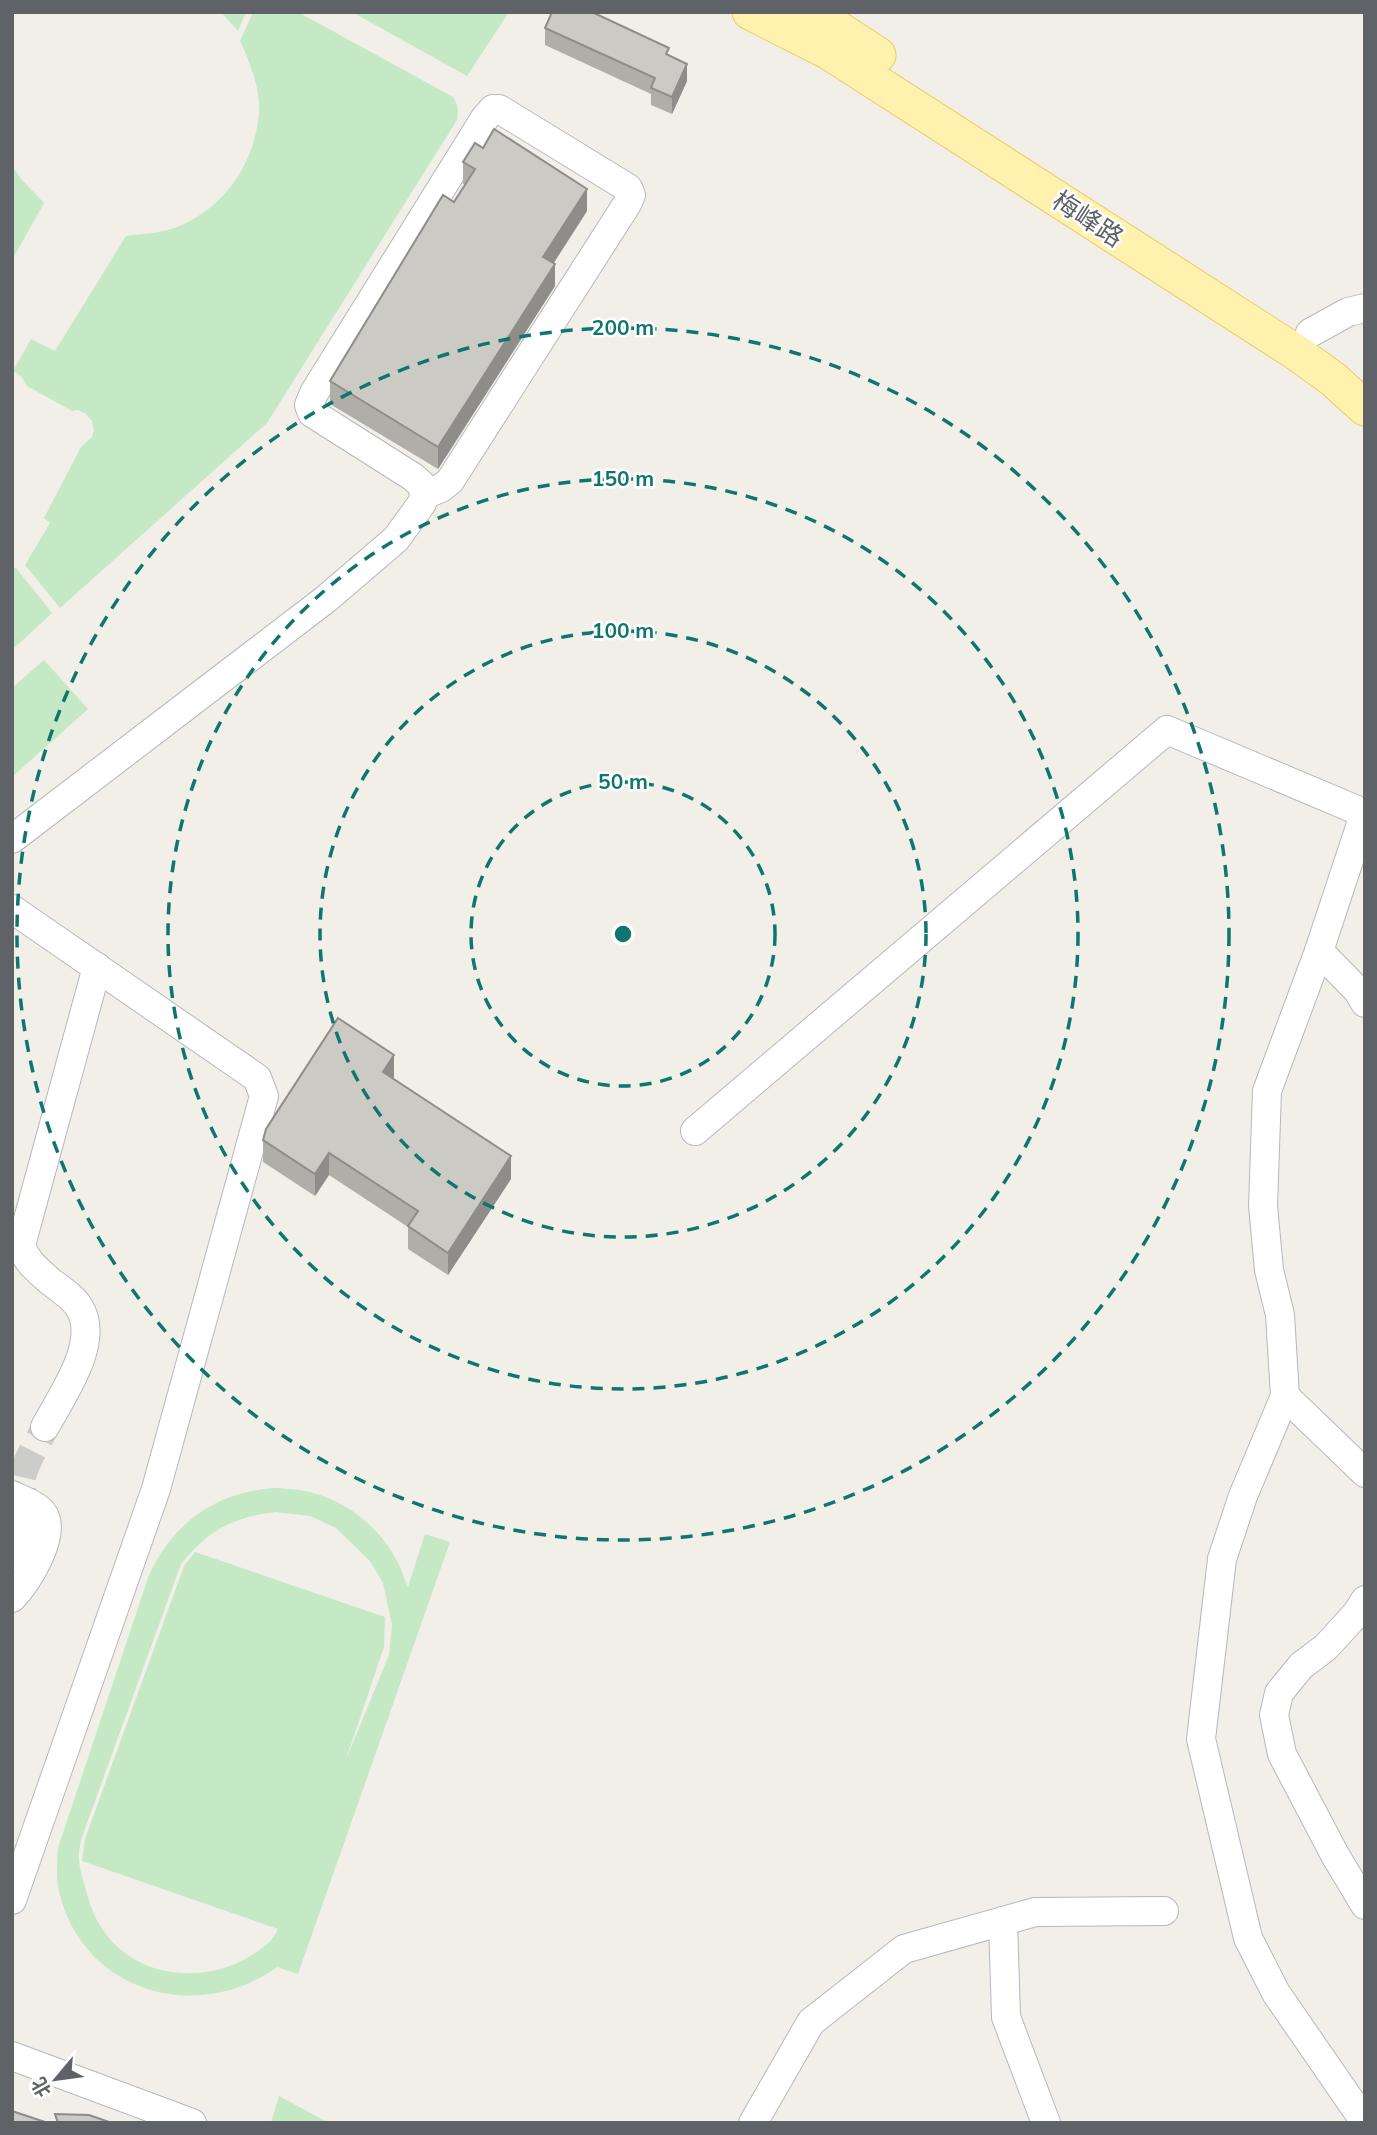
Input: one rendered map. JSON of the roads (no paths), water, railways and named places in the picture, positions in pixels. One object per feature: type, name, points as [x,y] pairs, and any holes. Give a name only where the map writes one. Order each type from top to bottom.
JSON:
[{"type":"main road","points":[[750,12],[825,26]]},
{"type":"main road","name":"梅峰路","points":[[825,26],[1310,333],[1365,377]]},
{"type":"main road","name":"梅峰路","points":[[825,26],[1297,353],[1333,379],[1365,408]]},
{"type":"street","points":[[12,839],[326,599],[396,539],[422,503],[422,485],[413,477],[312,413],[309,405],[485,118],[493,109],[499,109],[628,188],[631,195],[450,481],[424,495]]},
{"type":"street","points":[[1310,333],[1348,312],[1365,309]]},
{"type":"street","points":[[695,1131],[1167,730],[1364,813],[1319,951],[1267,1091],[1263,1206],[1269,1270],[1280,1315],[1285,1396],[1243,1496],[1222,1559],[1201,1739],[1248,1938],[1276,1993],[1365,2122]]},
{"type":"street","points":[[12,909],[257,1078],[264,1096],[156,1489],[12,1899]]},
{"type":"street","points":[[1319,951],[1358,991],[1365,1003]]},
{"type":"street","points":[[45,1427],[84,1353],[87,1337],[79,1305],[17,1250],[21,1245],[97,967]]},
{"type":"street","points":[[1285,1396],[1365,1473]]},
{"type":"street","points":[[12,1558],[19,1547],[19,1499]]},
{"type":"street","points":[[12,1598],[19,1591],[44,1546],[48,1525],[43,1514],[19,1499]]},
{"type":"street","points":[[1365,1600],[1357,1613],[1326,1647],[1301,1666],[1279,1693],[1274,1715],[1282,1754],[1335,1855],[1365,1905]]},
{"type":"street","points":[[753,2123],[811,2022],[904,1948],[1035,1912],[1164,1911]]},
{"type":"street","points":[[1003,1921],[1006,2018],[1046,2123]]},
{"type":"street","points":[[12,2056],[192,2123]]},
{"type":"tunnel","points":[[27,1518],[28,1510],[21,1489],[22,1478],[45,1427]]}]
